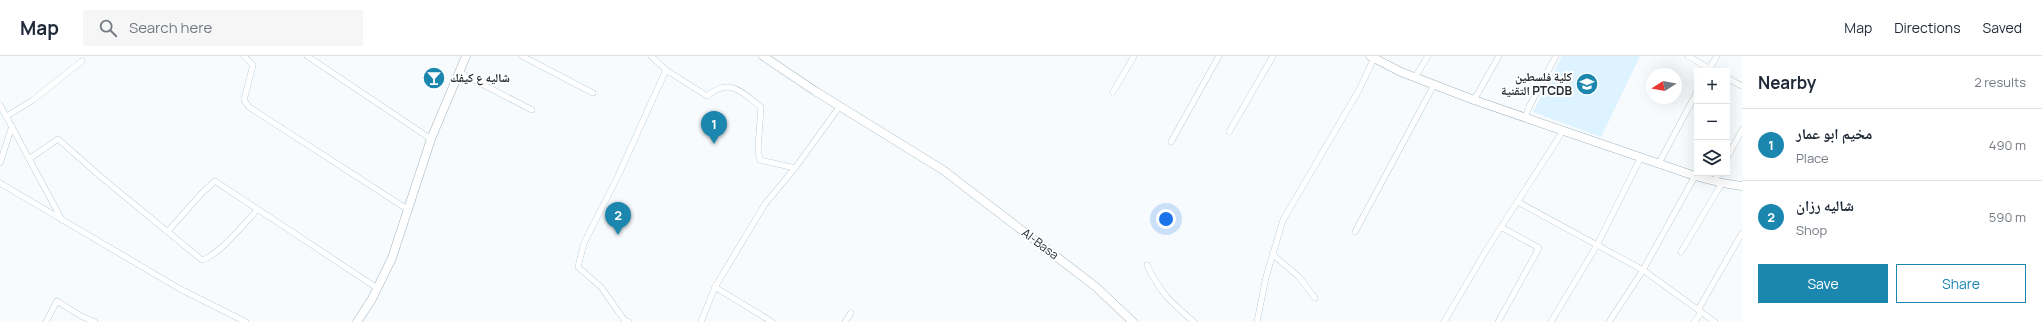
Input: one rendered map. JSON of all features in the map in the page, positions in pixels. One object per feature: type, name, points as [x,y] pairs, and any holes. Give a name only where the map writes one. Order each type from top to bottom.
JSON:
[{"type":"street","points":[[244,56],[253,65],[244,100],[249,107],[407,209]]},
{"type":"street","points":[[308,56],[431,139]]},
{"type":"street","points":[[357,322],[377,288],[392,258],[431,139],[466,56]]},
{"type":"street","points":[[522,56],[593,93]]},
{"type":"street","points":[[651,56],[666,70],[707,96],[718,87],[733,87],[762,107],[758,149],[760,160],[795,168]]},
{"type":"street","name":"Al-Basa","points":[[763,56],[815,91],[943,170],[1096,287],[1133,322]]},
{"type":"street","points":[[1113,92],[1134,56]]},
{"type":"street","points":[[1171,142],[1181,121],[1219,56]]},
{"type":"street","points":[[1229,132],[1273,56]]},
{"type":"street","points":[[1414,77],[1428,56]]},
{"type":"street","points":[[1474,100],[1499,56]]},
{"type":"street","points":[[1525,118],[1529,107],[1556,56]]},
{"type":"street","points":[[1688,56],[1707,68]]},
{"type":"street","points":[[1711,68],[1717,56]]},
{"type":"street","points":[[1257,322],[1272,254],[1283,220],[1359,90],[1373,57],[1414,77],[1474,100],[1694,175]]},
{"type":"street","points":[[7,116],[33,100],[82,61]]},
{"type":"street","points":[[626,322],[601,287],[578,267],[584,243],[618,176],[666,70]]},
{"type":"street","points":[[459,72],[532,110]]},
{"type":"street","points":[[1730,80],[1742,86]]},
{"type":"street","points":[[1355,232],[1434,85]]},
{"type":"street","points":[[1659,163],[1694,98]]},
{"type":"street","points":[[0,105],[62,220]]},
{"type":"street","points":[[701,322],[715,287],[765,204],[795,168],[840,106]]},
{"type":"street","points":[[0,163],[12,126]]},
{"type":"street","points":[[1730,152],[1742,130]]},
{"type":"street","points":[[1444,322],[1501,227],[1563,131]]},
{"type":"street","points":[[29,158],[58,139],[101,177],[202,260],[208,258],[222,246],[257,210]]},
{"type":"street","points":[[1551,322],[1597,245],[1641,157]]},
{"type":"street","points":[[1612,321],[1643,270],[1696,176],[1742,186]]},
{"type":"street","points":[[1681,252],[1718,182],[1719,176]]},
{"type":"street","points":[[168,231],[201,194],[215,182],[377,288]]},
{"type":"street","points":[[0,183],[180,289],[246,322]]},
{"type":"street","points":[[1518,202],[1643,270],[1699,312],[1715,322]]},
{"type":"street","points":[[1498,322],[1540,248],[1501,227]]},
{"type":"street","points":[[1694,322],[1742,233]]},
{"type":"street","points":[[1272,254],[1299,277],[1316,298]]},
{"type":"street","points":[[1147,265],[1156,285],[1167,298],[1194,322]]},
{"type":"street","points":[[715,287],[772,322]]},
{"type":"street","points":[[46,322],[57,301],[81,316],[95,322]]},
{"type":"street","points":[[845,322],[851,313]]},
{"type":"street","points":[[77,322],[81,316]]},
{"type":"shaded area","name":"كلية فلسطين التقنية PTCDB","points":[[1562,56],[1640,56],[1601,137],[1533,112]]},
{"type":"place","name":"شاليه ع كيفك","points":[[434,78]]},
{"type":"place","name":"كلية فلسطين التقنية PTCDB","points":[[1587,84]]},
{"type":"place","name":"مخيم ابو عمار","points":[[714,144]]},
{"type":"place","name":"شاليه رزان","points":[[618,235]]}]
